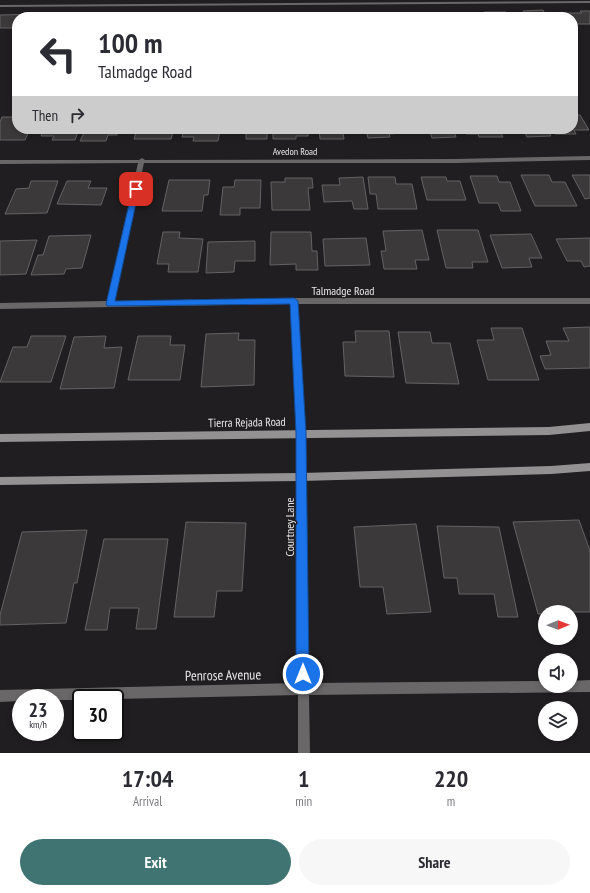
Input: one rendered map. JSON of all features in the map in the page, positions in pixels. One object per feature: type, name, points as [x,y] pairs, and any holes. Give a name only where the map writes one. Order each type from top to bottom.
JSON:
[{"type":"main road","name":"Tierra Rejada Road","points":[[0,438],[549,431],[590,427]]},
{"type":"main road","points":[[0,481],[301,477],[551,470],[590,467]]},
{"type":"street","points":[[58,5],[62,0]]},
{"type":"street","points":[[0,6],[590,2]]},
{"type":"street","name":"Avedon Road","points":[[0,162],[142,160],[455,161],[590,158]]},
{"type":"street","points":[[110,304],[142,160]]},
{"type":"street","name":"Talmadge Road","points":[[0,306],[294,301],[590,301]]},
{"type":"street","name":"Courtney Lane","points":[[294,301],[301,433],[304,753]]},
{"type":"street","name":"Penrose Avenue","points":[[0,696],[303,689],[590,686]]},
{"type":"building","points":[[543,10],[544,12],[524,12],[523,11]]},
{"type":"building","points":[[580,11],[590,11],[590,24],[578,24],[578,13],[582,13]]},
{"type":"building","points":[[0,15],[12,15],[12,28],[0,28]]},
{"type":"building","points":[[578,115],[580,115],[589,130],[578,130]]},
{"type":"building","points":[[2,117],[12,117],[12,134],[28,134],[25,140],[0,140],[0,122]]},
{"type":"building","points":[[42,134],[77,134],[75,140],[52,140],[54,136],[41,136]]},
{"type":"building","points":[[84,134],[117,134],[108,135],[106,141],[80,141]]},
{"type":"building","points":[[136,134],[172,134],[171,139],[134,139]]},
{"type":"building","points":[[183,134],[219,134],[218,141],[193,141],[194,137],[182,137]]},
{"type":"building","points":[[246,134],[267,134],[267,139],[246,139]]},
{"type":"building","points":[[273,134],[308,134],[308,136],[296,136],[296,139],[273,139]]},
{"type":"building","points":[[320,134],[343,134],[344,139],[320,139]]},
{"type":"building","points":[[367,134],[389,134],[390,137],[368,138]]},
{"type":"building","points":[[431,134],[455,134],[456,137],[432,138]]},
{"type":"building","points":[[478,134],[502,134],[503,137],[479,137]]},
{"type":"building","points":[[526,134],[550,134],[551,136],[527,137]]},
{"type":"building","points":[[521,175],[549,175],[552,182],[565,182],[577,206],[535,206]]},
{"type":"building","points":[[572,175],[590,175],[590,198],[585,199]]},
{"type":"building","points":[[470,176],[497,176],[499,182],[510,182],[521,211],[501,211],[498,203],[479,203]]},
{"type":"building","points":[[363,177],[368,209],[354,209],[352,201],[324,202],[322,185],[340,185],[339,178]]},
{"type":"building","points":[[368,177],[395,177],[396,184],[412,184],[417,209],[378,209],[376,194],[370,194]]},
{"type":"building","points":[[421,177],[446,177],[447,181],[460,181],[466,200],[427,200]]},
{"type":"building","points":[[285,178],[312,178],[313,188],[308,188],[310,210],[272,210],[271,182],[285,182]]},
{"type":"building","points":[[169,180],[210,180],[208,195],[204,195],[202,211],[162,211]]},
{"type":"building","points":[[235,180],[261,180],[260,208],[240,208],[240,215],[220,215],[223,187],[234,187]]},
{"type":"building","points":[[31,181],[58,181],[47,213],[5,214],[16,189],[29,188]]},
{"type":"building","points":[[67,181],[91,181],[88,188],[107,188],[101,205],[57,204]]},
{"type":"building","points":[[422,230],[429,260],[415,260],[417,269],[384,269],[381,251],[386,251],[383,231]]},
{"type":"building","points":[[437,230],[478,230],[488,262],[472,262],[473,268],[446,268]]},
{"type":"building","points":[[163,232],[180,232],[179,238],[203,239],[198,272],[168,272],[169,264],[157,264]]},
{"type":"building","points":[[271,232],[311,232],[312,251],[317,251],[318,270],[296,270],[296,264],[270,265]]},
{"type":"building","points":[[531,234],[542,258],[529,258],[532,267],[502,268],[490,235]]},
{"type":"building","points":[[91,235],[82,268],[66,269],[64,274],[31,275],[38,255],[43,255],[49,236]]},
{"type":"building","points":[[366,238],[370,265],[325,266],[323,239]]},
{"type":"building","points":[[590,238],[590,266],[584,267],[581,261],[567,261],[556,239]]},
{"type":"building","points":[[37,240],[26,274],[0,275],[0,241]]},
{"type":"building","points":[[255,241],[255,261],[235,261],[234,272],[206,273],[208,242]]},
{"type":"building","points":[[590,327],[590,368],[545,369],[540,356],[551,355],[546,341],[569,341],[563,328]]},
{"type":"building","points":[[491,328],[522,328],[539,380],[488,380],[477,340],[494,340]]},
{"type":"building","points":[[355,331],[389,331],[394,377],[345,376],[343,342],[356,342]]},
{"type":"building","points":[[398,332],[430,332],[432,343],[450,343],[459,384],[406,383]]},
{"type":"building","points":[[239,333],[238,340],[255,340],[254,385],[201,387],[206,334]]},
{"type":"building","points":[[31,336],[66,336],[51,382],[0,382],[13,347],[27,347]]},
{"type":"building","points":[[106,336],[104,348],[122,347],[114,388],[60,389],[74,337]]},
{"type":"building","points":[[138,336],[171,336],[170,345],[185,345],[180,380],[128,380]]},
{"type":"building","points":[[579,520],[590,551],[590,612],[578,612],[578,605],[538,605],[538,614],[513,522]]},
{"type":"building","points":[[186,522],[246,523],[242,591],[217,591],[214,617],[174,617]]},
{"type":"building","points":[[416,524],[431,612],[387,614],[383,587],[360,587],[354,527]]},
{"type":"building","points":[[437,526],[499,527],[518,617],[498,617],[494,594],[459,594],[457,578],[444,578]]},
{"type":"building","points":[[87,530],[77,583],[74,583],[66,623],[0,625],[0,615],[22,532]]},
{"type":"building","points":[[104,539],[168,539],[156,629],[136,629],[139,608],[110,608],[107,630],[85,630]]},
{"type":"route","points":[[136,189],[110,304],[294,301],[301,433],[303,674]]}]
